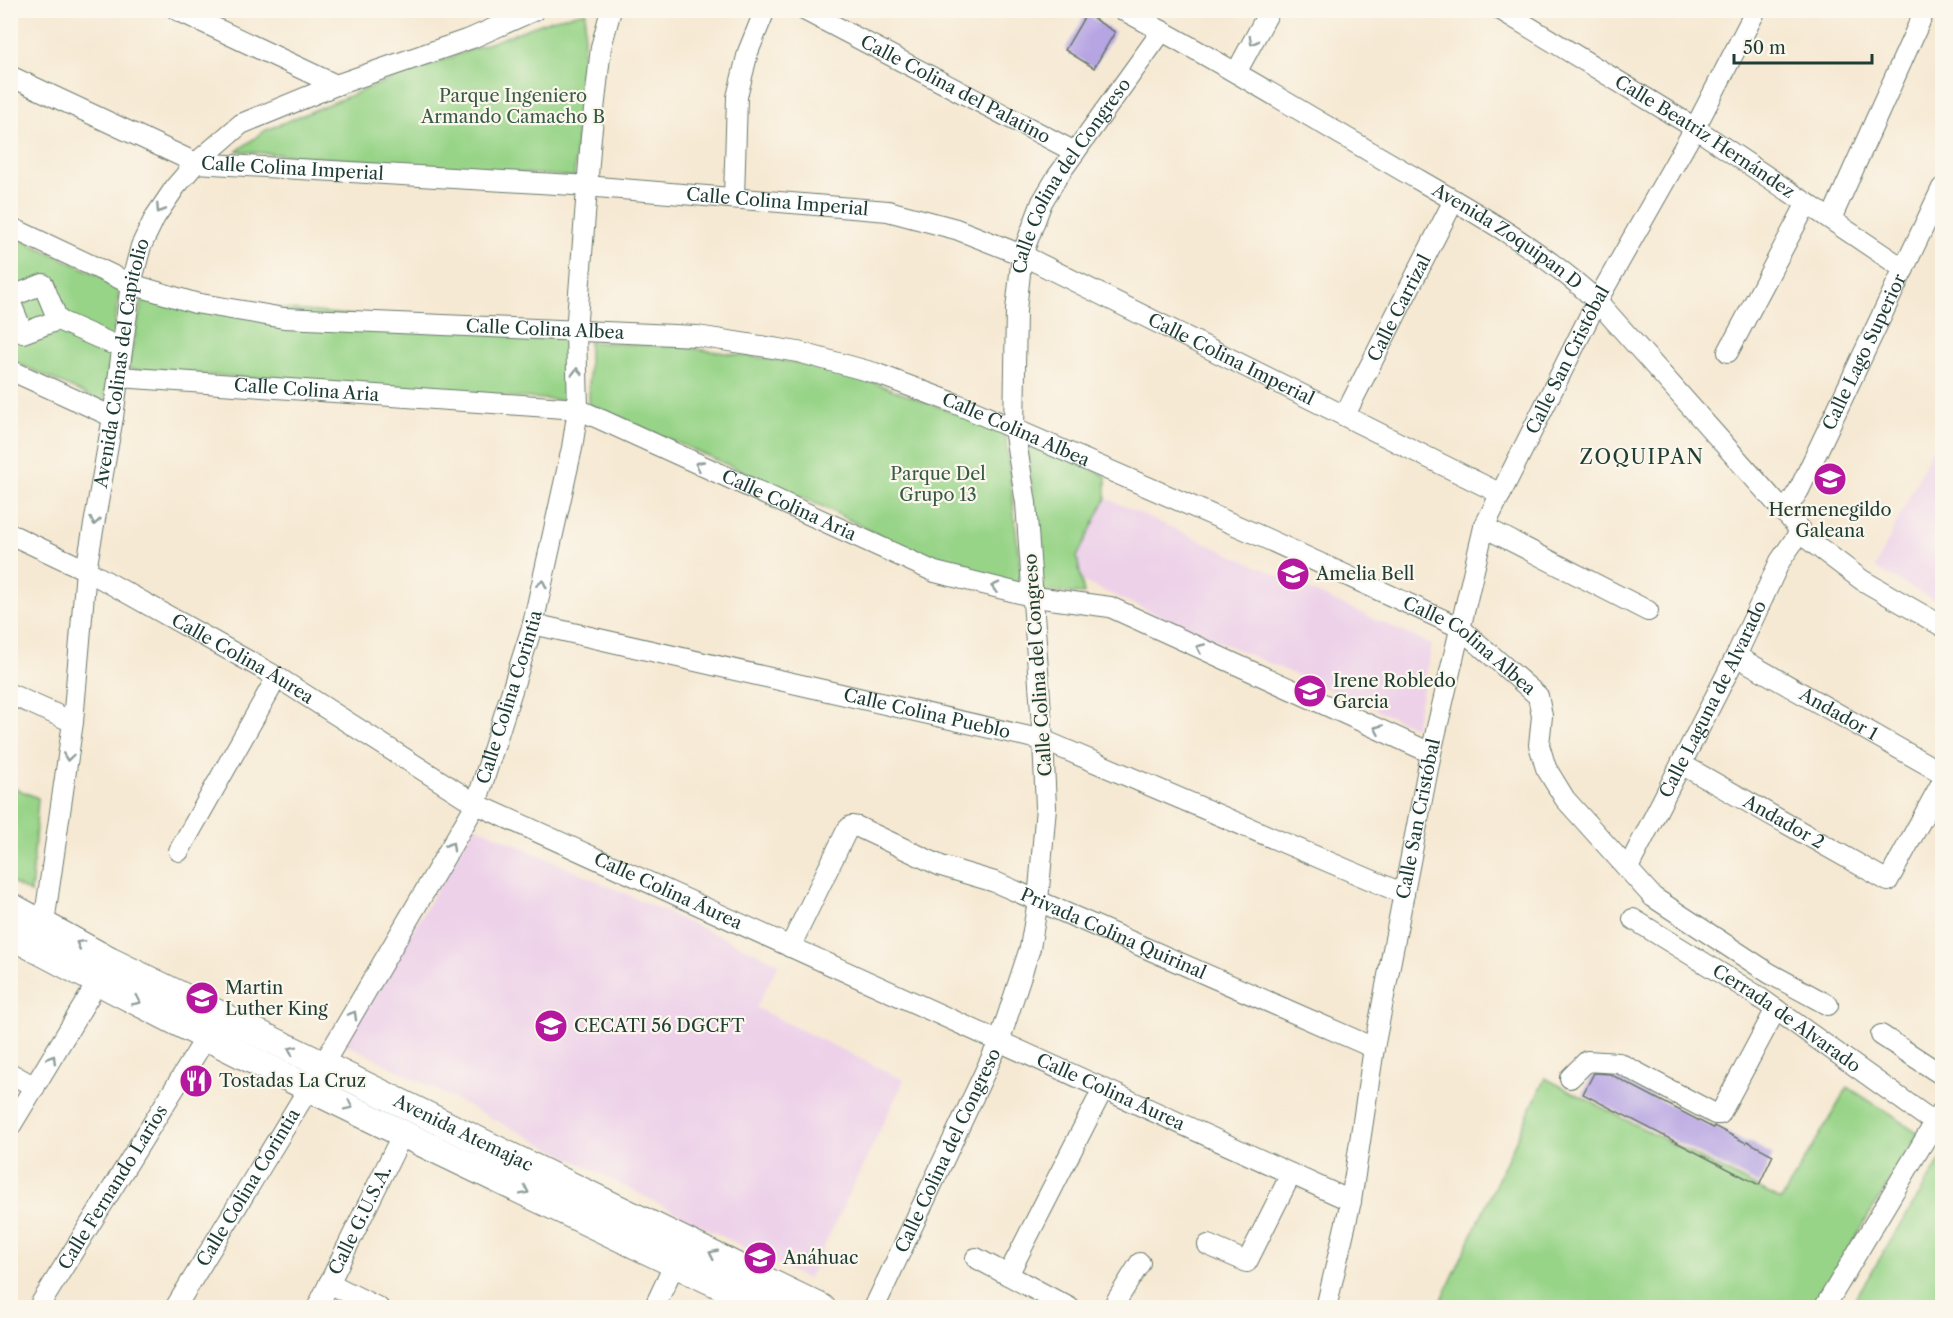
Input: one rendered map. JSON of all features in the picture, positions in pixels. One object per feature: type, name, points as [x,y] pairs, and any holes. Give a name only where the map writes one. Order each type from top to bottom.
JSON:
[{"type":"main road","name":"Avenida Atemajac","points":[[10,906],[43,923],[104,971],[207,1036],[316,1076],[403,1133],[768,1308]]},
{"type":"main road","name":"Avenida Atemajac","points":[[10,935],[40,951],[104,971],[316,1076],[822,1308]]},
{"type":"street","points":[[177,10],[336,85]]},
{"type":"street","points":[[491,10],[512,21]]},
{"type":"street","name":"Avenida Colinas del Capitolio","points":[[40,951],[73,722],[86,570],[113,417],[131,284],[141,246],[155,218],[196,163],[241,124],[336,85],[512,21],[535,10]]},
{"type":"street","name":"Calle Colina Corintia","points":[[175,1308],[316,1076],[476,804],[533,624],[578,409],[576,332],[601,47],[610,10]]},
{"type":"street","points":[[734,197],[737,97],[748,51],[765,10]]},
{"type":"street","name":"Calle Colina del Palatino","points":[[804,10],[1075,152]]},
{"type":"street","name":"Avenida Zoquipan D","points":[[1123,10],[1237,72],[1454,200],[1548,261],[1597,301],[1800,532],[1862,580],[1942,626]]},
{"type":"street","points":[[1237,72],[1270,10]]},
{"type":"street","name":"Calle Beatriz Hernández","points":[[1501,10],[1695,128],[1904,269]]},
{"type":"street","name":"Calle San Cristóbal","points":[[1326,1308],[1351,1201],[1374,1048],[1431,753],[1484,527],[1597,301],[1695,128],[1756,10]]},
{"type":"street","points":[[1831,219],[1925,10]]},
{"type":"street","name":"Calle Colina del Congreso","points":[[874,1308],[999,1042],[1030,948],[1038,901],[1046,807],[1043,740],[1035,597],[1026,503],[1014,429],[1016,310],[1022,255],[1042,202],[1162,31]]},
{"type":"street","name":"Calle Colina Imperial","points":[[10,76],[196,163],[589,186],[734,197],[888,211],[956,229],[1022,255],[1501,494]]},
{"type":"street","name":"Calle Lago Superior","points":[[1784,513],[1799,490],[1942,189]]},
{"type":"street","name":"Calle Carrizal","points":[[1345,415],[1454,200]]},
{"type":"street","points":[[1728,352],[1807,203]]},
{"type":"street","name":"Calle Colina Albea","points":[[10,227],[131,284],[195,303],[284,318],[697,336],[798,352],[875,373],[957,404],[1264,538],[1460,627],[1538,696],[1542,716],[1539,745],[1546,768],[1565,799],[1653,897],[1769,973],[1828,1005]]},
{"type":"street","points":[[58,320],[23,333],[10,299],[43,284],[58,320],[110,343]]},
{"type":"street","points":[[10,370],[113,417]]},
{"type":"street","name":"Calle Colina Aria","points":[[119,377],[578,409],[935,572],[1035,597],[1110,607],[1431,753]]},
{"type":"street","points":[[1484,527],[1648,611]]},
{"type":"street","name":"Calle Laguna de Alvarado","points":[[1628,867],[1736,656],[1780,561],[1800,532]]},
{"type":"street","name":"Calle Colina Áurea","points":[[10,534],[86,570],[277,677],[476,804],[1351,1201]]},
{"type":"street","name":"Calle Colina Pueblo","points":[[533,624],[1043,740],[1404,894]]},
{"type":"street","name":"Andador 1","points":[[1736,656],[1942,773]]},
{"type":"street","points":[[179,851],[277,677]]},
{"type":"street","points":[[10,694],[73,722]]},
{"type":"street","name":"Andador 2","points":[[1681,764],[1888,881],[1892,878],[1942,782]]},
{"type":"street","name":"Privada Colina Quirinal","points":[[790,947],[851,826],[858,827],[941,866],[995,882],[1374,1048]]},
{"type":"street","name":"Cerrada de Alvarado","points":[[1633,919],[1753,993],[1939,1117]]},
{"type":"street","points":[[10,1127],[104,971]]},
{"type":"street","points":[[1753,993],[1769,973]]},
{"type":"street","points":[[1570,1078],[1587,1061],[1619,1063],[1715,1114],[1720,1114],[1776,1010]]},
{"type":"street","points":[[1881,1035],[1942,1075]]},
{"type":"street","name":"Calle Fernando Larios","points":[[38,1308],[207,1036]]},
{"type":"street","points":[[10,1073],[34,1087]]},
{"type":"street","points":[[1008,1275],[1103,1089]]},
{"type":"street","points":[[1824,1308],[1939,1117]]},
{"type":"street","name":"Calle G.U.S.A.","points":[[317,1308],[403,1133]]},
{"type":"street","points":[[1208,1245],[1247,1262],[1291,1174]]},
{"type":"street","points":[[976,1258],[1070,1308]]},
{"type":"street","points":[[654,1308],[675,1263]]},
{"type":"street","points":[[1112,1308],[1140,1263]]},
{"type":"street","points":[[329,1283],[379,1308]]},
{"type":"shaded area","points":[[1942,429],[1942,604],[1875,568]]},
{"type":"shaded area","points":[[1106,498],[1432,645],[1415,727],[1081,581],[1077,557]]},
{"type":"shaded area","name":"CECATI 56 DGCFT","points":[[475,826],[779,963],[756,1008],[904,1080],[808,1280],[345,1043]]},
{"type":"green space","name":"Parque Ingeniero Armando Camacho B","points":[[586,12],[574,177],[237,151],[266,130],[371,87],[551,20]]},
{"type":"green space","points":[[11,235],[120,285],[104,403],[11,360]]},
{"type":"green space","points":[[143,296],[564,335],[569,401],[128,369]]},
{"type":"green space","name":"Parque Del Grupo 13","points":[[589,342],[674,346],[835,368],[1005,432],[1022,585],[931,562],[826,508],[589,404]]},
{"type":"green space","name":"Parque Del Grupo 13","points":[[1027,440],[1106,476],[1106,498],[1077,557],[1084,594],[1043,591]]},
{"type":"green space","points":[[10,786],[38,798],[31,893],[11,882]]},
{"type":"green space","points":[[1545,1078],[1781,1200],[1848,1087],[1919,1133],[1813,1307],[1438,1308]]},
{"type":"green space","points":[[1942,1158],[1942,1307],[1850,1307]]},
{"type":"building","points":[[1086,14],[1115,32],[1094,68],[1065,50]]},
{"type":"building","points":[[1594,1073],[1610,1074],[1713,1128],[1714,1126],[1773,1155],[1759,1185],[1583,1094]]},
{"type":"place","name":"Hermenegildo Galeana","points":[[1830,479]]},
{"type":"place","name":"Amelia Bell","points":[[1293,574]]},
{"type":"place","name":"Irene Robledo Garcia","points":[[1310,691]]},
{"type":"place","name":"Martin Luther King","points":[[202,998]]},
{"type":"place","name":"CECATI 56 DGCFT","points":[[551,1026]]},
{"type":"place","name":"Tostadas La Cruz","points":[[196,1081]]},
{"type":"place","name":"Anáhuac","points":[[760,1258]]},
{"type":"district","name":"ZOQUIPAN","points":[[1642,457]]}]
